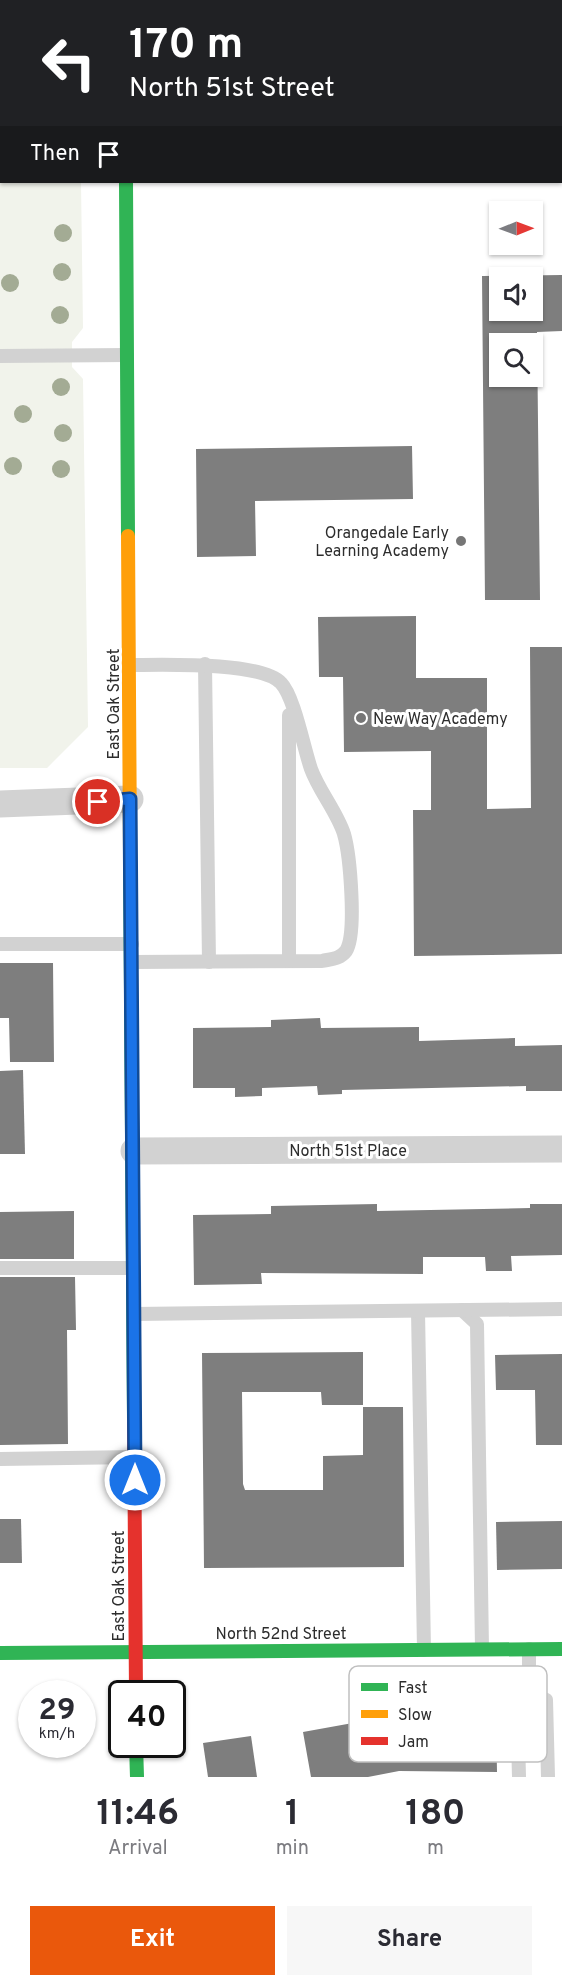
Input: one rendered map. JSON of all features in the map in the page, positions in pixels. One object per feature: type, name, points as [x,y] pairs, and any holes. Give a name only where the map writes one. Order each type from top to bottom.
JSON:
[{"type":"street","name":"East Oak Street","points":[[126,183],[136,1680]]},
{"type":"street","points":[[0,804],[130,799]]},
{"type":"street","name":"North 51st Place","points":[[134,1150],[562,1149]]},
{"type":"street","name":"North 52nd Street","points":[[0,1653],[562,1649]]},
{"type":"street","points":[[136,1758],[137,1777]]},
{"type":"lane","points":[[0,356],[128,355]]},
{"type":"lane","points":[[206,664],[209,962]]},
{"type":"lane","points":[[129,665],[206,664],[267,676],[281,683],[289,700],[311,770],[344,833],[353,903],[347,949],[339,958],[322,961],[132,962]]},
{"type":"lane","points":[[289,700],[289,961]]},
{"type":"lane","points":[[0,944],[132,944]]},
{"type":"lane","points":[[0,1268],[134,1268]]},
{"type":"lane","points":[[134,1314],[562,1309]]},
{"type":"lane","points":[[462,1310],[477,1324],[482,1649]]},
{"type":"lane","points":[[418,1311],[424,1650]]},
{"type":"lane","points":[[0,1459],[135,1457]]},
{"type":"lane","points":[[529,1649],[529,1666]]},
{"type":"lane","points":[[547,1738],[548,1777]]},
{"type":"lane","points":[[519,1762],[519,1777]]},
{"type":"shaded area","points":[[0,183],[81,183],[83,328],[72,342],[72,367],[83,379],[88,727],[47,768],[0,768]]},
{"type":"building","points":[[543,275],[562,275],[562,331],[489,333],[489,387],[538,387],[540,600],[485,600],[482,276],[489,276],[489,321],[543,321]]},
{"type":"building","points":[[412,446],[413,499],[255,501],[256,556],[197,557],[196,449]]},
{"type":"building","points":[[416,616],[416,678],[487,678],[487,809],[531,808],[530,647],[562,647],[562,954],[414,956],[413,810],[431,810],[431,751],[344,752],[343,677],[319,677],[318,617]]},
{"type":"building","points":[[0,963],[53,963],[54,1062],[10,1062],[9,1018],[0,1018]]},
{"type":"building","points":[[320,1018],[321,1028],[419,1027],[419,1041],[515,1038],[515,1046],[562,1045],[562,1091],[526,1091],[526,1086],[342,1090],[342,1094],[318,1095],[317,1086],[262,1088],[262,1096],[235,1097],[235,1088],[193,1088],[193,1028],[271,1027],[271,1020]]},
{"type":"building","points":[[23,1070],[25,1154],[0,1154],[0,1071]]},
{"type":"building","points":[[377,1204],[377,1211],[530,1208],[530,1204],[562,1204],[562,1255],[511,1256],[512,1271],[486,1271],[485,1257],[423,1257],[423,1274],[261,1273],[262,1284],[194,1285],[193,1215],[271,1214],[271,1206]]},
{"type":"building","points":[[74,1211],[74,1259],[0,1259],[0,1212]]},
{"type":"building","points":[[0,1277],[75,1277],[76,1330],[67,1330],[68,1444],[0,1445]]},
{"type":"building","points":[[363,1352],[363,1405],[322,1405],[321,1392],[242,1392],[243,1484],[245,1490],[323,1490],[323,1456],[363,1455],[363,1407],[403,1407],[404,1567],[204,1568],[202,1353]]},
{"type":"building","points":[[562,1354],[562,1445],[536,1445],[535,1390],[496,1390],[495,1355]]},
{"type":"building","points":[[0,1519],[21,1519],[22,1563],[0,1563]]},
{"type":"building","points":[[562,1521],[562,1569],[497,1570],[496,1522]]},
{"type":"building","points":[[349,1724],[349,1762],[497,1762],[497,1772],[399,1771],[368,1777],[311,1777],[303,1732]]},
{"type":"building","points":[[251,1736],[257,1777],[208,1777],[203,1743]]},
{"type":"traffic: fast","points":[[126,183],[128,536]]},
{"type":"traffic: fast","points":[[130,849],[134,1418]]},
{"type":"traffic: fast","points":[[0,1653],[562,1649]]},
{"type":"traffic: fast","points":[[136,1758],[137,1777]]},
{"type":"traffic: slow","points":[[128,536],[130,849]]},
{"type":"traffic: jam","points":[[134,1418],[136,1680]]},
{"type":"place","name":"Orangedale Early Learning Academy","points":[[461,541]]},
{"type":"place","name":"New Way Academy","points":[[361,718]]},
{"type":"route","points":[[98,802],[130,799],[135,1480]]}]
